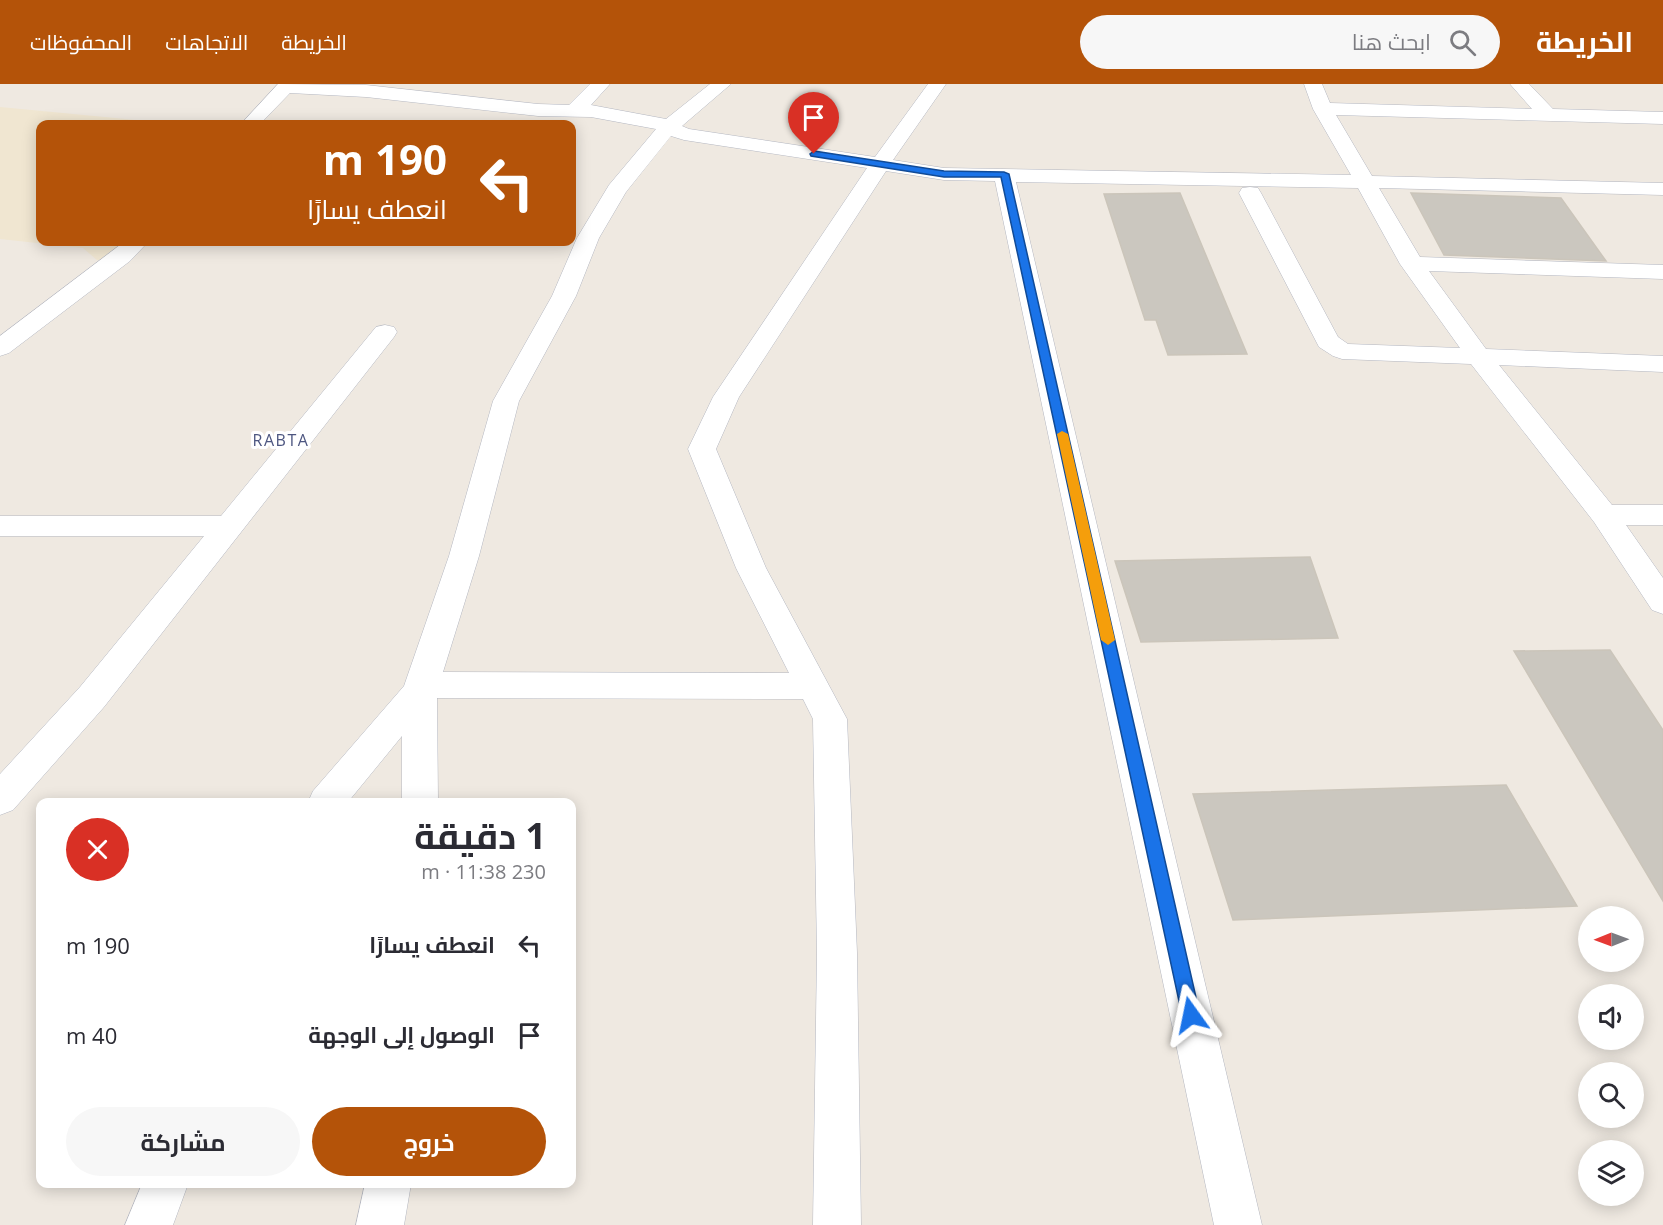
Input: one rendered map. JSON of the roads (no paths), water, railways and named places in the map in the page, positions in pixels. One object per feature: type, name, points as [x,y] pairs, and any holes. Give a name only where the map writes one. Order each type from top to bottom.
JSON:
[{"type":"street","points":[[574,111],[601,84]]},
{"type":"street","points":[[420,798],[420,688],[464,556],[506,401],[564,296],[588,238],[617,190],[668,127],[722,84]]},
{"type":"street","points":[[837,1225],[837,953],[830,719],[751,568],[702,449],[726,397],[880,164],[937,84]]},
{"type":"street","points":[[1313,84],[1323,109],[1412,264],[1479,357],[1604,515],[1663,602]]},
{"type":"street","points":[[1519,84],[1548,115]]},
{"type":"street","points":[[254,120],[286,86],[366,91],[507,107],[591,111],[654,122],[684,134],[944,174],[1663,189]]},
{"type":"street","points":[[1323,109],[1663,118]]},
{"type":"street","points":[[1004,174],[1238,1225]]},
{"type":"street","points":[[1250,193],[1328,342],[1342,351],[1663,364]]},
{"type":"street","points":[[0,348],[32,322],[81,288],[132,246]]},
{"type":"street","points":[[1412,264],[1663,272]]},
{"type":"street","points":[[0,318],[32,322]]},
{"type":"street","points":[[0,799],[92,697],[385,332]]},
{"type":"street","points":[[1604,515],[1663,515]]},
{"type":"street","points":[[0,526],[229,526]]},
{"type":"street","points":[[420,688],[812,686]]},
{"type":"street","points":[[329,798],[420,688]]},
{"type":"street","points":[[149,1225],[163,1188]]},
{"type":"street","points":[[380,1225],[387,1188]]},
{"type":"district","name":"RABTA","points":[[281,440]]}]
